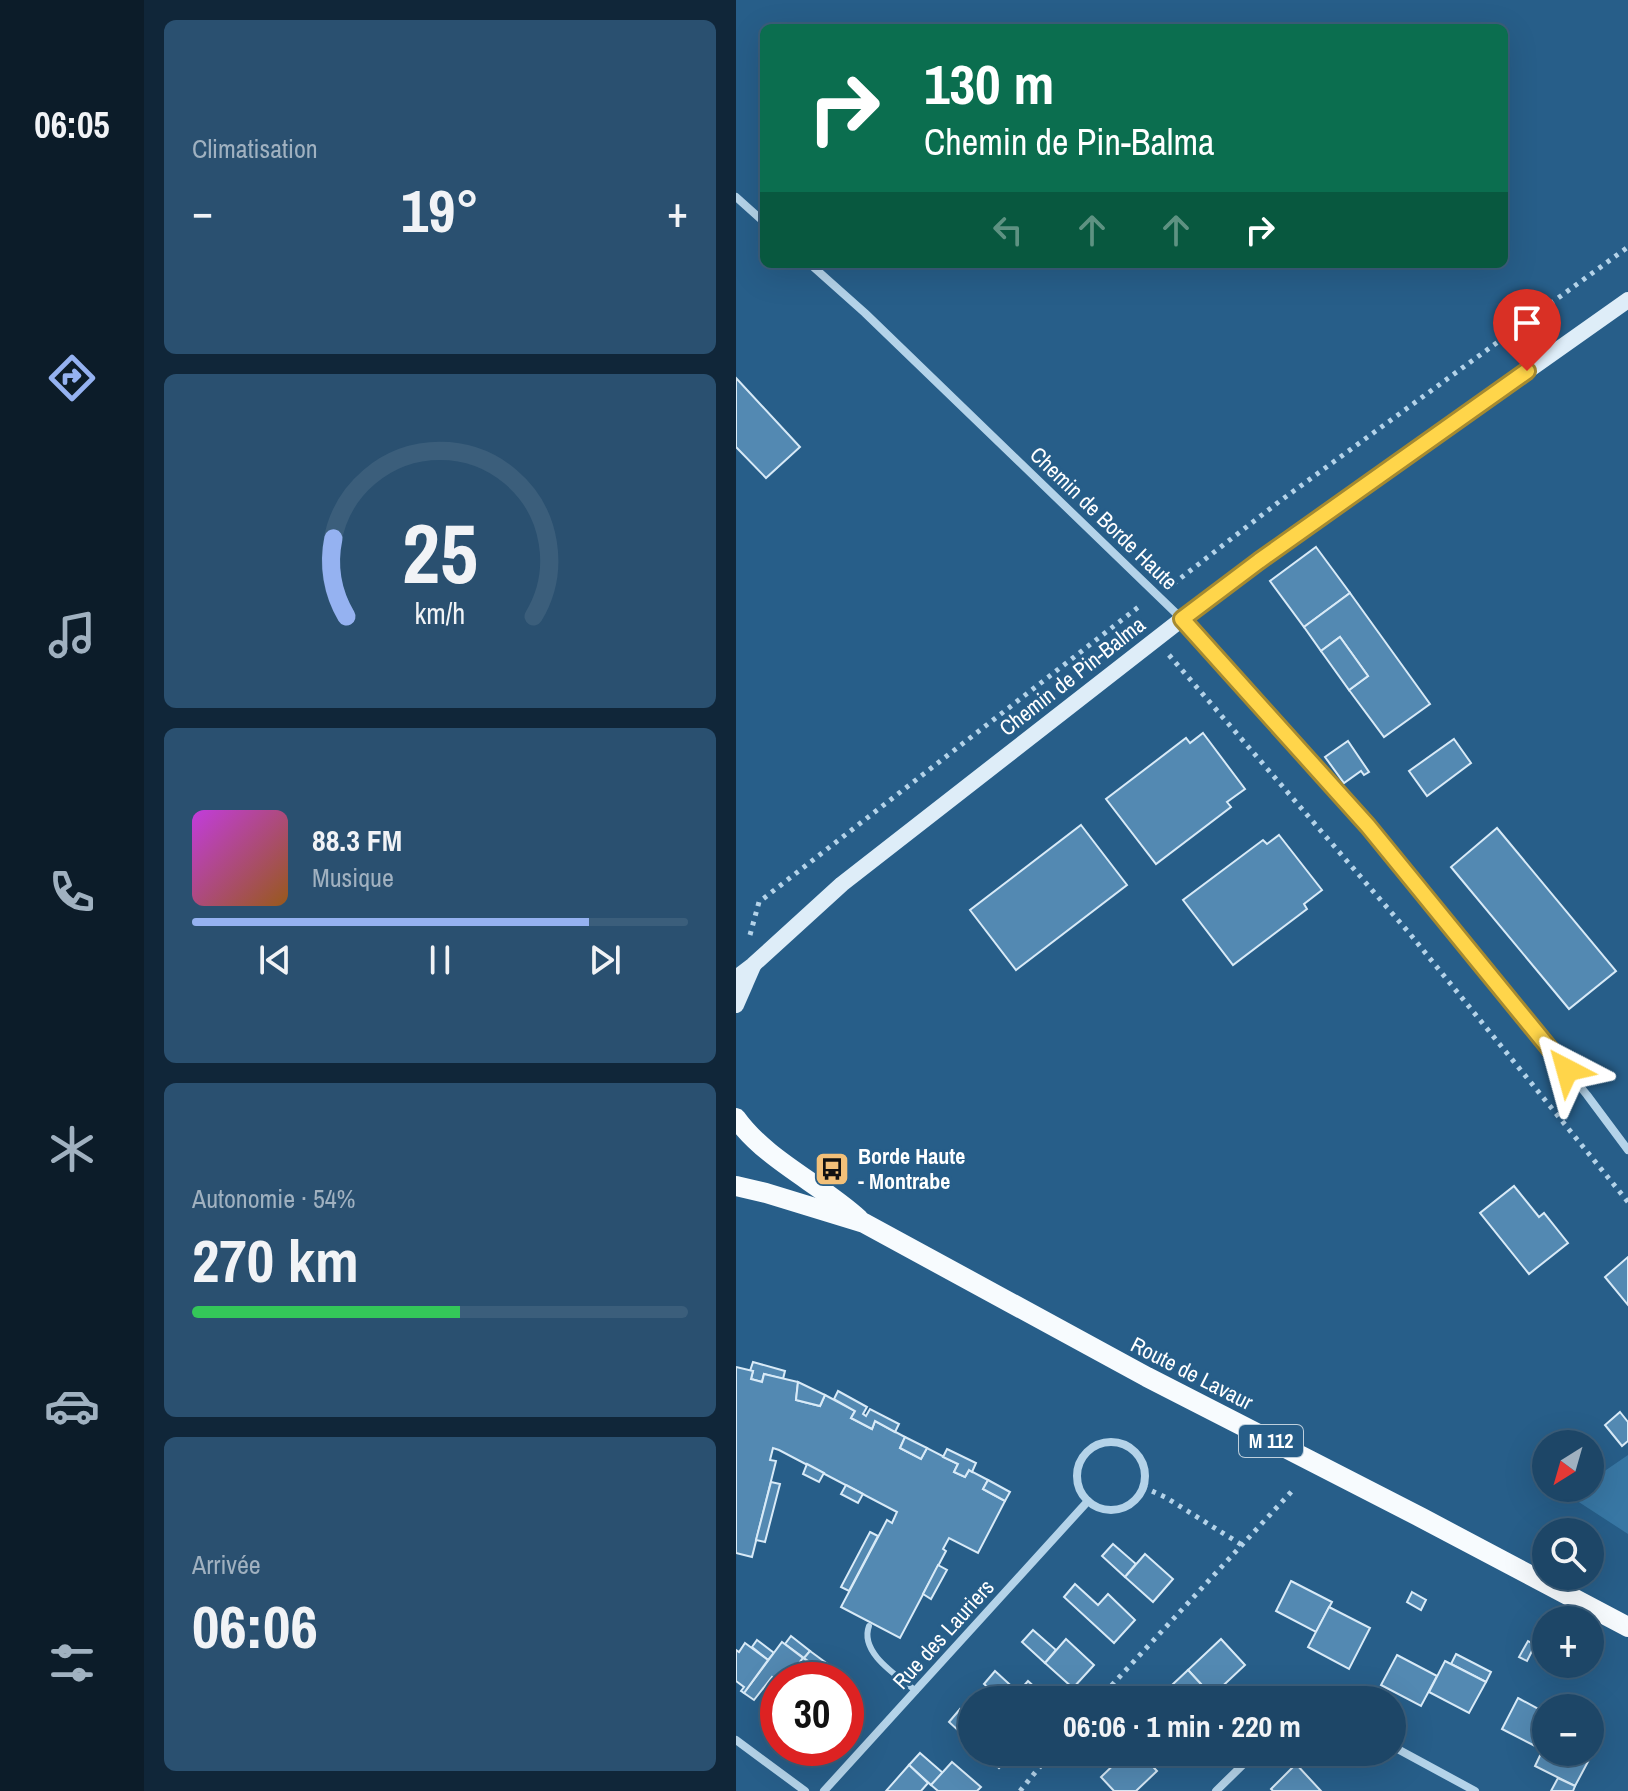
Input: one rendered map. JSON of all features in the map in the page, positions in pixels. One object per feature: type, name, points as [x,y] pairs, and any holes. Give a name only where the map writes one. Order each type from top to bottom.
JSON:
[{"type":"main road","name":"Route de Lavaur","points":[[736,1118],[744,1129],[788,1166],[864,1223]]},
{"type":"main road","name":"Route de Lavaur","points":[[736,1186],[864,1223],[1147,1377],[1628,1627]]},
{"type":"street","points":[[736,197],[760,218]]},
{"type":"street","name":"Chemin de Borde Haute","points":[[814,268],[1182,619],[1368,826],[1587,1095],[1628,1150]]},
{"type":"street","name":"Chemin de Pin-Balma","points":[[736,978],[842,884],[1182,619],[1272,551],[1628,300]]},
{"type":"street","name":"Chemin de Pin-Balma","points":[[736,1005],[753,965]]},
{"type":"street","points":[[1109,1442],[1130,1448],[1138,1456],[1145,1477],[1137,1497],[1129,1505],[1108,1510],[1088,1501],[1077,1481],[1081,1459],[1089,1450],[1109,1442]]},
{"type":"street","name":"Rue des Lauriers","points":[[824,1791],[1088,1501]]},
{"type":"street","points":[[736,1740],[805,1791]]},
{"type":"street","points":[[1406,1754],[1475,1791]]},
{"type":"street","points":[[1216,1791],[1242,1766]]},
{"type":"lane","points":[[869,1626],[866,1634],[868,1645],[879,1660],[916,1691]]},
{"type":"path","points":[[747,947],[759,902],[1139,606],[1628,247]]},
{"type":"path","points":[[1155,640],[1410,934],[1628,1202]]},
{"type":"path","points":[[1143,1487],[1165,1497],[1242,1545]]},
{"type":"path","points":[[1111,1686],[1292,1491]]},
{"type":"path","points":[[1020,1791],[1041,1766]]},
{"type":"shaded area","points":[[1628,1455],[1628,1534],[1579,1502],[1604,1502],[1604,1471]]},
{"type":"building","points":[[736,378],[800,447],[766,478],[736,447]]},
{"type":"building","points":[[1316,547],[1350,593],[1304,627],[1270,581]]},
{"type":"building","points":[[1350,593],[1430,704],[1384,737],[1349,690],[1368,676],[1340,637],[1321,651],[1304,627]]},
{"type":"building","points":[[1340,637],[1368,676],[1349,690],[1321,651]]},
{"type":"building","points":[[1203,733],[1245,789],[1227,802],[1231,807],[1156,864],[1106,799],[1186,738],[1190,743]]},
{"type":"building","points":[[1454,739],[1471,763],[1427,796],[1409,771]]},
{"type":"building","points":[[1348,741],[1369,772],[1364,775],[1361,771],[1344,783],[1325,757]]},
{"type":"building","points":[[1081,825],[1127,885],[1016,970],[970,910]]},
{"type":"building","points":[[1497,828],[1616,971],[1569,1009],[1451,867]]},
{"type":"building","points":[[1279,835],[1322,890],[1304,904],[1307,909],[1233,965],[1183,900],[1263,840],[1267,844]]},
{"type":"building","points":[[1514,1186],[1539,1217],[1544,1213],[1568,1243],[1529,1274],[1480,1213]]},
{"type":"building","points":[[1628,1257],[1628,1305],[1605,1277]]},
{"type":"building","points":[[753,1362],[785,1371],[783,1379],[764,1374],[762,1382],[751,1379]]},
{"type":"building","points":[[736,1367],[753,1371],[751,1379],[762,1382],[764,1374],[798,1382],[796,1400],[820,1406],[825,1395],[855,1411],[851,1418],[872,1429],[875,1421],[905,1437],[900,1448],[921,1459],[927,1448],[958,1464],[954,1472],[965,1477],[969,1470],[988,1480],[983,1489],[1005,1501],[978,1553],[949,1538],[943,1549],[946,1551],[900,1638],[841,1607],[887,1520],[892,1523],[897,1512],[779,1450],[773,1448],[770,1460],[776,1461],[752,1557],[736,1553]]},
{"type":"building","points":[[798,1382],[825,1395],[820,1406],[796,1400]]},
{"type":"building","points":[[838,1391],[867,1407],[863,1414],[866,1416],[870,1409],[899,1424],[895,1432],[875,1421],[872,1429],[851,1418],[855,1411],[834,1399]]},
{"type":"building","points":[[1620,1412],[1628,1422],[1628,1441],[1622,1446],[1605,1425]]},
{"type":"building","points":[[905,1437],[927,1448],[921,1459],[900,1448]]},
{"type":"building","points":[[947,1449],[976,1463],[972,1472],[969,1470],[965,1477],[954,1472],[958,1464],[943,1457]]},
{"type":"building","points":[[807,1464],[824,1473],[819,1482],[803,1474]]},
{"type":"building","points":[[988,1480],[1010,1492],[1005,1501],[983,1489]]},
{"type":"building","points":[[771,1482],[780,1484],[765,1542],[756,1540]]},
{"type":"building","points":[[846,1485],[863,1494],[858,1503],[841,1494]]},
{"type":"building","points":[[870,1532],[878,1536],[849,1591],[841,1587]]},
{"type":"building","points":[[1113,1544],[1136,1564],[1125,1577],[1102,1556]]},
{"type":"building","points":[[1145,1554],[1173,1579],[1153,1602],[1125,1577]]},
{"type":"building","points":[[938,1565],[947,1570],[931,1599],[923,1594]]},
{"type":"building","points":[[1291,1581],[1332,1602],[1316,1632],[1276,1611]]},
{"type":"building","points":[[1075,1584],[1098,1605],[1108,1594],[1135,1620],[1114,1643],[1064,1597]]},
{"type":"building","points":[[1412,1592],[1426,1600],[1421,1610],[1407,1602]]},
{"type":"building","points":[[1329,1607],[1370,1628],[1349,1669],[1308,1647]]},
{"type":"building","points":[[1033,1630],[1056,1650],[1045,1663],[1022,1642]]},
{"type":"building","points":[[791,1636],[810,1651],[804,1658],[785,1644]]},
{"type":"building","points":[[1066,1639],[1094,1665],[1075,1686],[1071,1686],[1045,1663]]},
{"type":"building","points":[[1221,1639],[1245,1665],[1223,1686],[1203,1686],[1188,1670]]},
{"type":"building","points":[[757,1640],[774,1653],[768,1660],[752,1647]]},
{"type":"building","points":[[1528,1641],[1532,1643],[1527,1661],[1519,1657]]},
{"type":"building","points":[[782,1642],[803,1658],[800,1662],[767,1662]]},
{"type":"building","points":[[745,1643],[768,1660],[760,1662],[760,1671],[744,1693],[741,1691],[744,1687],[736,1681],[736,1650],[739,1652]]},
{"type":"building","points":[[810,1651],[825,1662],[809,1662],[804,1658]]},
{"type":"building","points":[[1456,1654],[1491,1672],[1486,1682],[1451,1664]]},
{"type":"building","points":[[1397,1655],[1437,1676],[1421,1706],[1406,1698],[1406,1686],[1381,1685]]},
{"type":"building","points":[[1445,1661],[1486,1682],[1469,1713],[1429,1692]]},
{"type":"building","points":[[1188,1670],[1203,1686],[1171,1686]]},
{"type":"building","points":[[995,1671],[1011,1686],[986,1686],[984,1684]]},
{"type":"building","points":[[760,1672],[760,1692],[754,1700],[744,1693]]},
{"type":"building","points":[[1518,1698],[1532,1706],[1532,1744],[1502,1729]]},
{"type":"building","points":[[958,1711],[958,1730],[949,1722]]},
{"type":"building","points":[[920,1753],[943,1773],[931,1785],[909,1765]]},
{"type":"building","points":[[952,1762],[981,1787],[977,1791],[938,1791],[931,1785]]},
{"type":"building","points":[[909,1765],[928,1783],[921,1791],[886,1791]]},
{"type":"building","points":[[1112,1766],[1152,1766],[1157,1771],[1136,1791],[1114,1791],[1101,1777]]},
{"type":"building","points":[[1294,1766],[1298,1766],[1321,1791],[1273,1791],[1271,1789]]},
{"type":"building","points":[[1535,1766],[1586,1766],[1575,1786]]},
{"type":"building","points":[[1558,1778],[1575,1786],[1573,1791],[1551,1791]]},
{"type":"place","name":"Borde Haute - Montrabe","points":[[832,1169]]},
{"type":"route","points":[[1527,371],[1182,619],[1368,826],[1567,1070]]}]
